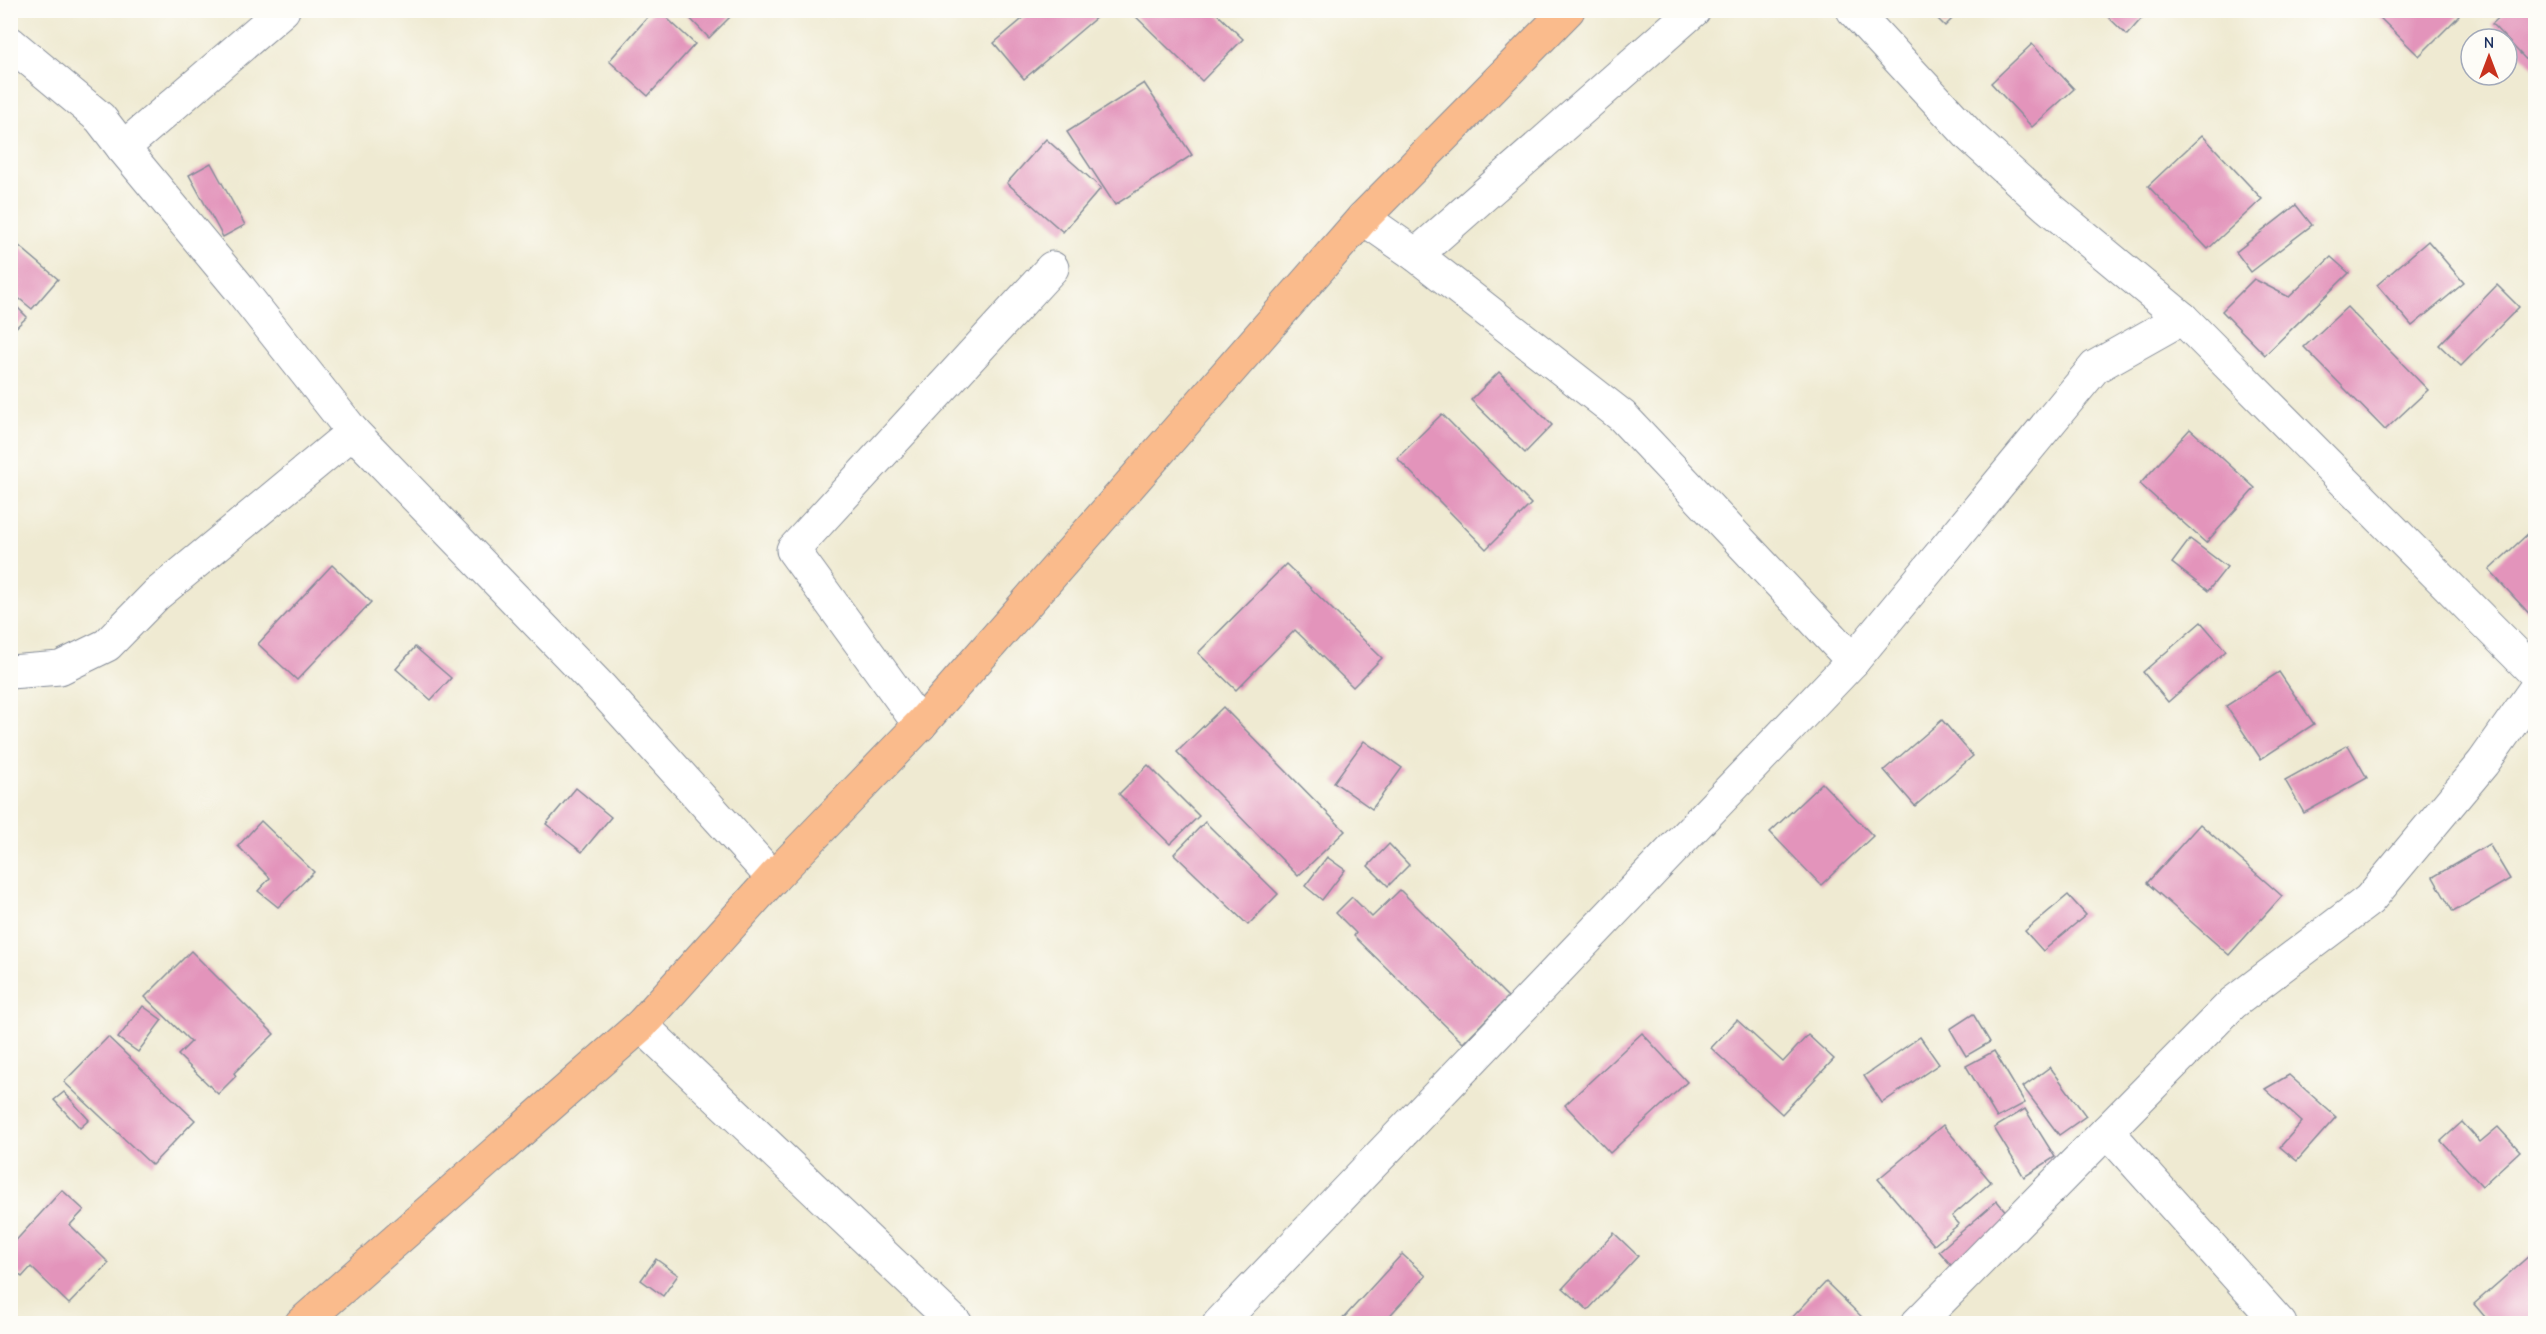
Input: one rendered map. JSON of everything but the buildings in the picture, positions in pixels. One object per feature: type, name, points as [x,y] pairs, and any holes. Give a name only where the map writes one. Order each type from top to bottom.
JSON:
[{"type":"highway","points":[[301,1323],[641,1025],[773,878],[920,725],[1363,218],[1568,10]]},
{"type":"street","points":[[123,148],[282,10]]},
{"type":"street","points":[[1416,255],[1694,10]]},
{"type":"street","points":[[1854,10],[1970,136],[2047,206],[2182,318],[2535,674]]},
{"type":"street","points":[[10,43],[100,118],[353,432],[602,689],[773,878]]},
{"type":"street","points":[[1363,218],[1416,255],[1622,416],[1853,662]]},
{"type":"street","points":[[920,725],[793,550],[1052,268]]},
{"type":"street","points":[[1219,1323],[1853,662],[2095,367],[2182,318]]},
{"type":"street","points":[[10,672],[60,668],[107,645],[156,595],[353,432]]},
{"type":"street","points":[[1917,1323],[2233,1003],[2369,900],[2483,763],[2535,688]]},
{"type":"street","points":[[641,1025],[956,1323]]},
{"type":"street","points":[[2107,1131],[2280,1323]]}]
